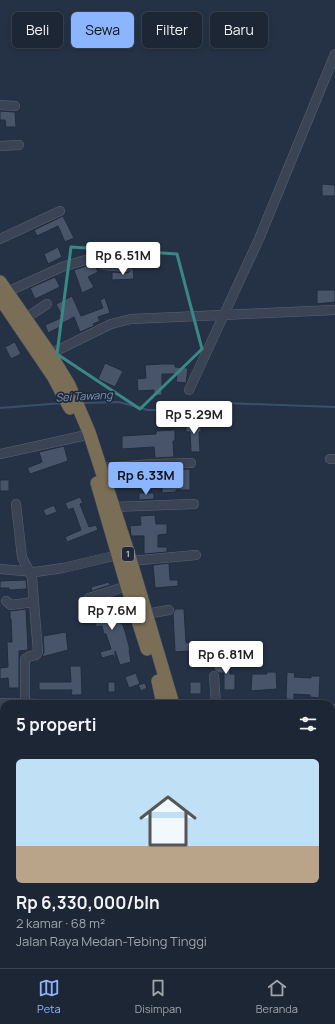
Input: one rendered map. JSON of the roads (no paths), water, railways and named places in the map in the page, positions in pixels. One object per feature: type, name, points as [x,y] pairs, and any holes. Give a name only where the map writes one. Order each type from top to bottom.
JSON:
[{"type":"highway","name":"1","points":[[2,290],[26,318],[50,354],[75,408],[89,432],[114,507],[127,586],[162,700]]},
{"type":"highway","name":"1","points":[[2,290],[53,376],[68,392]]},
{"type":"highway","name":"1","points":[[75,408],[82,436],[123,560],[146,614],[172,700]]},
{"type":"street","points":[[189,390],[259,239],[335,54]]},
{"type":"street","points":[[0,105],[15,106]]},
{"type":"street","points":[[0,146],[19,145]]},
{"type":"street","points":[[0,239],[60,211]]},
{"type":"street","points":[[2,290],[73,263],[92,258],[96,258],[104,265],[126,267]]},
{"type":"street","points":[[26,318],[47,304]]},
{"type":"street","points":[[50,354],[121,320],[335,310]]},
{"type":"street","points":[[0,454],[82,436]]},
{"type":"street","points":[[102,468],[191,463]]},
{"type":"street","points":[[16,504],[22,557],[31,573],[38,652],[36,655],[25,659],[24,700]]},
{"type":"street","points":[[114,507],[194,504]]},
{"type":"street","points":[[0,569],[31,573],[123,560],[196,555]]},
{"type":"street","points":[[89,598],[127,586]]},
{"type":"street","points":[[6,601],[11,604],[34,602]]},
{"type":"street","points":[[146,614],[169,610]]},
{"type":"street","points":[[214,676],[216,700]]},
{"type":"waterway","name":"Sei Tawang","points":[[81,403],[119,402],[148,410],[171,410],[194,404],[225,403],[335,407]]},
{"type":"waterway","name":"Sei Tawang","points":[[0,408],[63,403]]}]
